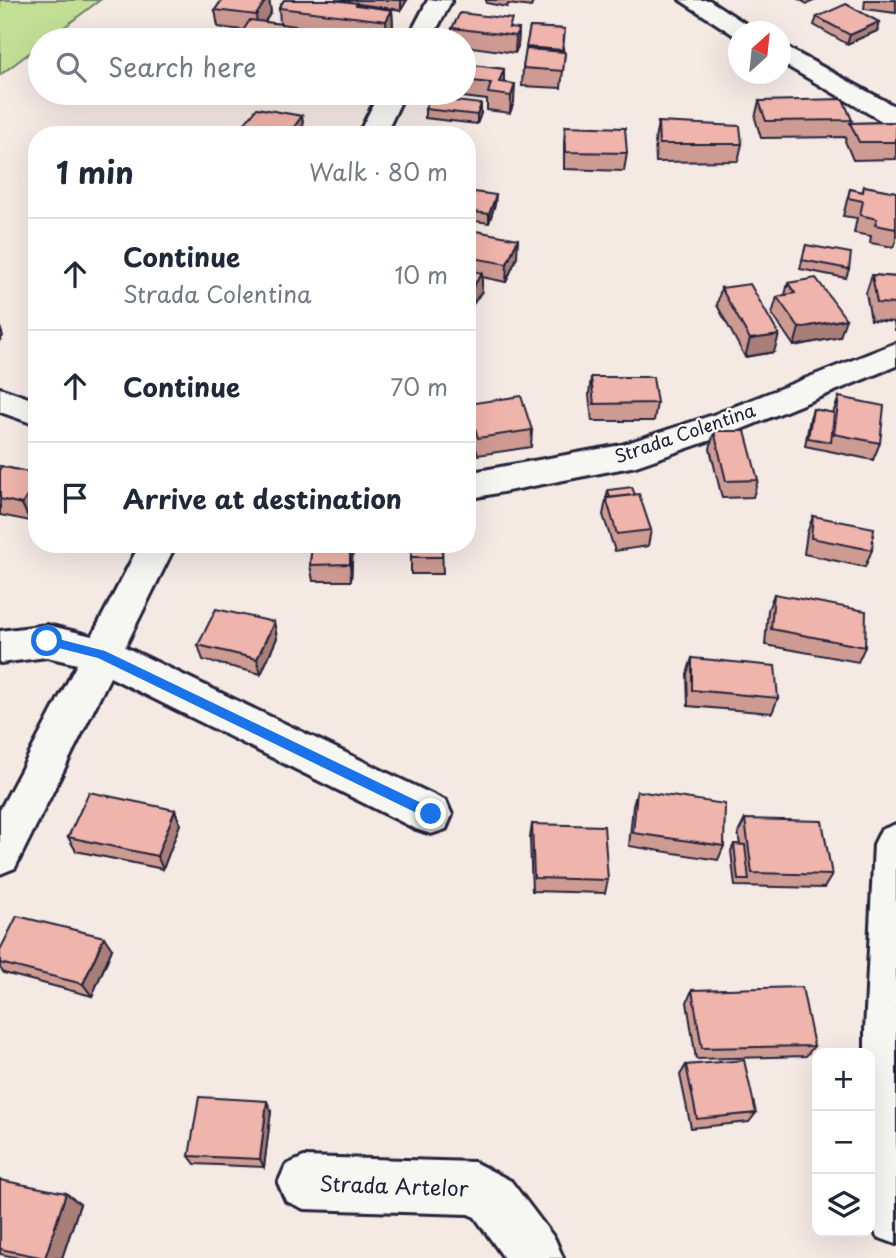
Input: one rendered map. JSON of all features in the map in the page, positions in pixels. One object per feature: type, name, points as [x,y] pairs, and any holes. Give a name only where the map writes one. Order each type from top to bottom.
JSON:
[{"type":"street","points":[[425,28],[440,0]]},
{"type":"street","points":[[692,0],[728,21]]},
{"type":"street","points":[[791,57],[893,113]]},
{"type":"street","points":[[375,126],[386,105]]},
{"type":"street","name":"Strada Colentina","points":[[476,484],[624,457],[725,423],[896,354]]},
{"type":"street","points":[[0,400],[28,410]]},
{"type":"street","points":[[0,854],[153,553]]},
{"type":"street","points":[[0,647],[47,641],[101,654],[431,814]]},
{"type":"street","points":[[895,1192],[888,996],[889,916],[896,844]]},
{"type":"street","name":"Strada Artelor","points":[[304,1183],[474,1188],[493,1199],[536,1258]]},
{"type":"green space","points":[[0,0],[100,0],[63,28],[28,28],[28,54],[0,75]]},
{"type":"building","points":[[222,0],[266,0],[256,15],[215,10]]},
{"type":"building","points":[[284,0],[333,0],[392,10],[386,21],[279,8]]},
{"type":"building","points":[[846,4],[879,22],[850,35],[817,17]]},
{"type":"building","points":[[460,13],[512,19],[509,28],[519,29],[516,36],[476,31],[476,28],[452,28]]},
{"type":"building","points":[[250,20],[312,28],[245,28]]},
{"type":"building","points":[[530,27],[565,29],[562,50],[526,47]]},
{"type":"building","points":[[526,49],[565,52],[563,71],[523,68]]},
{"type":"building","points":[[476,66],[504,69],[499,82],[515,84],[511,96],[488,93],[491,83],[476,81]]},
{"type":"building","points":[[843,99],[852,120],[766,121],[759,101]]},
{"type":"building","points":[[481,104],[477,115],[425,109],[426,105]]},
{"type":"building","points":[[257,108],[302,116],[294,126],[245,123]]},
{"type":"building","points":[[658,122],[740,126],[742,144],[659,144]]},
{"type":"building","points":[[896,122],[896,142],[859,142],[850,123]]},
{"type":"building","points":[[565,126],[625,128],[627,153],[566,152]]},
{"type":"building","points":[[864,186],[896,192],[896,229],[875,225],[877,219],[860,215],[863,201],[848,198],[850,189],[863,192]]},
{"type":"building","points":[[476,192],[496,195],[489,214],[476,212]]},
{"type":"building","points":[[476,231],[518,239],[507,264],[476,259]]},
{"type":"building","points":[[806,245],[851,253],[849,269],[802,260]]},
{"type":"building","points":[[476,271],[482,273],[476,282]]},
{"type":"building","points":[[872,275],[896,277],[896,304],[877,303]]},
{"type":"building","points":[[816,278],[846,319],[799,328],[777,297],[795,293],[788,283]]},
{"type":"building","points":[[750,284],[779,335],[750,339],[721,288]]},
{"type":"building","points":[[591,377],[653,377],[657,403],[594,404]]},
{"type":"building","points":[[521,396],[532,430],[478,438],[476,403]]},
{"type":"building","points":[[839,397],[884,406],[880,443],[834,434]]},
{"type":"building","points":[[813,409],[834,413],[831,442],[808,438]]},
{"type":"building","points":[[714,431],[745,431],[758,480],[726,481]]},
{"type":"building","points":[[0,466],[28,472],[28,495],[22,504],[0,499]]},
{"type":"building","points":[[632,487],[635,495],[610,498],[608,490]]},
{"type":"building","points":[[639,494],[651,530],[617,534],[606,498]]},
{"type":"building","points":[[813,516],[874,528],[872,550],[811,538]]},
{"type":"building","points":[[311,553],[350,553],[350,564],[310,565]]},
{"type":"building","points":[[411,553],[442,553],[442,557],[411,557]]},
{"type":"building","points":[[774,594],[866,611],[865,647],[771,629]]},
{"type":"building","points":[[216,609],[274,622],[257,659],[198,645]]},
{"type":"building","points":[[692,658],[775,666],[778,698],[692,690]]},
{"type":"building","points":[[637,791],[725,804],[724,846],[633,833]]},
{"type":"building","points":[[89,792],[175,810],[157,856],[68,837]]},
{"type":"building","points":[[745,819],[822,821],[832,875],[752,873]]},
{"type":"building","points":[[532,824],[604,826],[608,880],[534,878]]},
{"type":"building","points":[[734,844],[745,845],[749,880],[738,880]]},
{"type":"building","points":[[17,916],[104,937],[83,984],[0,963],[0,950]]},
{"type":"building","points":[[802,987],[814,1046],[702,1048],[692,990]]},
{"type":"building","points":[[744,1060],[756,1113],[697,1119],[686,1065]]},
{"type":"building","points":[[199,1097],[267,1101],[260,1159],[189,1156]]},
{"type":"building","points":[[0,1180],[66,1193],[45,1258],[0,1249]]},
{"type":"route","points":[[47,641],[101,654],[431,814]]}]
